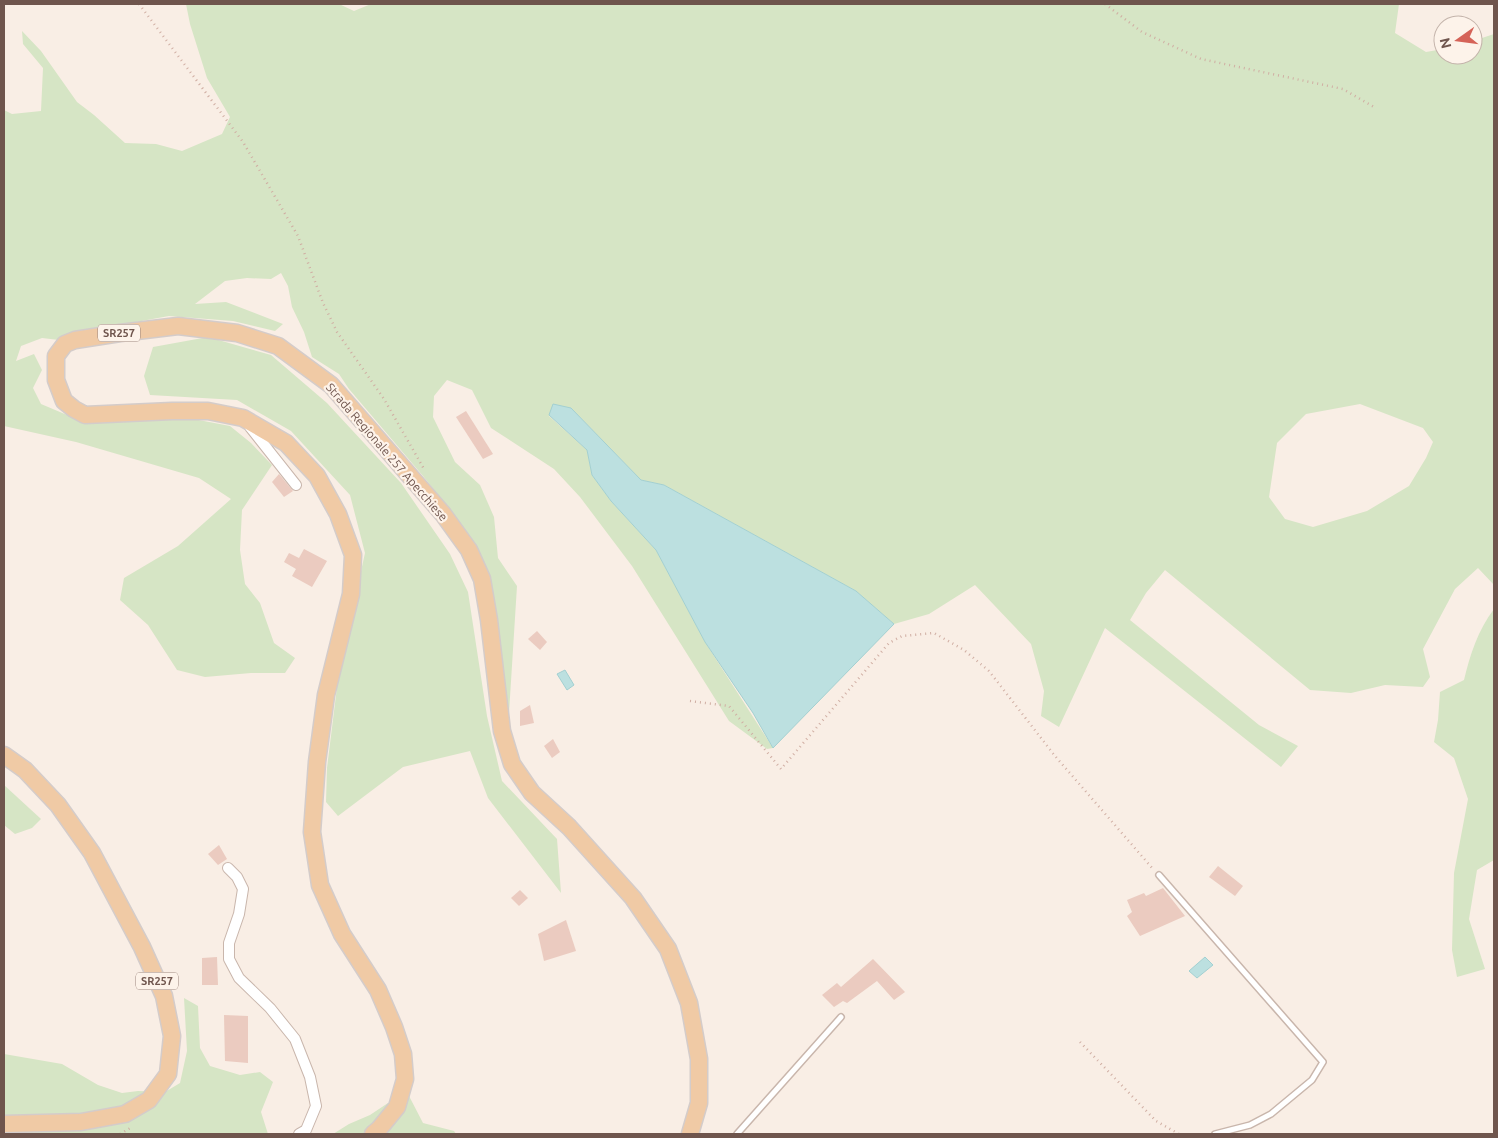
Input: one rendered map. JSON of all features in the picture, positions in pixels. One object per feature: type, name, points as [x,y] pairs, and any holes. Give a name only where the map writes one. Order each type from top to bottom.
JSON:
[{"type":"main road","name":"Strada Regionale 257 Apecchiese","points":[[373,1134],[397,1107],[405,1079],[403,1054],[378,990],[342,934],[320,885],[312,832],[316,762],[326,695],[351,594],[353,555],[338,514],[317,476],[286,442],[243,418],[208,411],[85,415],[74,409],[64,400],[56,380],[56,356],[65,344],[76,340],[178,326],[237,333],[278,346],[331,385],[443,514],[469,550],[482,579],[489,620],[502,730],[512,764],[532,794],[569,827],[632,898],[668,949],[689,1003],[699,1059],[700,1103],[690,1134]]},
{"type":"main road","name":"SR257","points":[[4,755],[25,770],[58,805],[92,853],[142,947],[164,996],[172,1036],[168,1074],[149,1100],[124,1114],[81,1122],[4,1124]]},
{"type":"street","points":[[243,418],[296,485]]},
{"type":"street","points":[[228,868],[237,877],[243,889],[239,914],[229,944],[229,959],[239,978],[270,1008],[295,1039],[310,1077],[316,1106],[306,1130],[299,1134]]},
{"type":"lane","points":[[1159,875],[1323,1062],[1312,1080],[1271,1114],[1250,1125],[1215,1134]]},
{"type":"lane","points":[[737,1134],[841,1017]]},
{"type":"path","points":[[139,4],[243,142],[298,236],[337,332],[384,399],[426,472]]},
{"type":"path","points":[[1105,4],[1142,32],[1200,60],[1343,89],[1374,108]]},
{"type":"path","points":[[690,701],[729,706],[781,769],[889,643],[902,636],[934,633],[964,650],[989,671],[1055,756],[1159,875]]},
{"type":"path","points":[[1080,1042],[1156,1121],[1179,1134]]},
{"type":"green space","points":[[186,4],[339,4],[354,11],[371,4],[1399,4],[1395,33],[1426,52],[1433,51],[1433,65],[1483,65],[1483,38],[1494,34],[1494,585],[1478,568],[1455,589],[1423,649],[1430,677],[1423,687],[1385,685],[1351,693],[1310,690],[1165,570],[1146,593],[1130,620],[1259,725],[1298,746],[1281,767],[1105,628],[1059,727],[1041,716],[1044,691],[1031,644],[975,585],[929,614],[894,624],[856,591],[664,485],[641,480],[571,408],[549,416],[587,450],[592,475],[611,501],[656,550],[705,642],[773,748],[767,749],[729,721],[632,566],[580,497],[554,469],[491,428],[472,390],[447,380],[434,396],[433,417],[455,462],[480,485],[494,517],[498,558],[517,586],[509,713],[505,719],[477,549],[459,521],[349,389],[339,374],[312,357],[304,332],[292,307],[288,286],[281,273],[271,279],[247,278],[225,281],[195,304],[226,302],[283,324],[275,331],[233,321],[169,316],[125,324],[59,340],[42,338],[21,346],[16,361],[34,354],[42,370],[33,388],[41,404],[86,423],[183,417],[230,426],[251,443],[272,465],[242,510],[240,550],[245,584],[260,603],[274,643],[295,658],[285,673],[251,673],[205,677],[177,670],[148,625],[120,600],[124,578],[178,546],[231,499],[199,478],[76,442],[4,426],[4,110],[12,114],[41,111],[43,68],[23,44],[22,31],[41,51],[77,102],[125,143],[156,144],[182,151],[222,134],[230,117],[207,78],[190,24]],"holes":[[[1360,404],[1423,428],[1433,442],[1426,458],[1409,486],[1367,511],[1313,527],[1285,519],[1269,497],[1277,443],[1306,414]]]},
{"type":"green space","points":[[208,337],[271,355],[327,403],[401,483],[450,554],[468,592],[487,716],[502,781],[557,839],[561,893],[488,798],[470,751],[403,767],[338,816],[326,802],[327,768],[339,671],[365,553],[350,495],[291,431],[237,400],[150,395],[144,376],[153,347]]},
{"type":"green space","points":[[1494,609],[1494,860],[1477,870],[1469,919],[1485,969],[1457,977],[1452,950],[1454,873],[1468,799],[1454,758],[1434,742],[1440,692],[1464,680],[1475,643],[1483,625]]},
{"type":"green space","points":[[4,785],[41,819],[32,828],[15,834],[4,825]]},
{"type":"green space","points":[[184,998],[198,1006],[200,1048],[210,1066],[240,1075],[260,1072],[273,1082],[261,1112],[268,1134],[4,1134],[4,1054],[62,1064],[98,1085],[122,1093],[138,1091],[165,1092],[180,1083],[187,1051]]},
{"type":"green space","points":[[409,1096],[423,1123],[454,1131],[456,1134],[333,1134],[349,1124],[370,1115],[388,1103]]},
{"type":"water","points":[[553,404],[571,408],[641,480],[664,485],[856,591],[894,624],[773,748],[753,713],[705,642],[656,550],[611,501],[592,475],[587,450],[549,415]]},
{"type":"water","points":[[565,670],[574,685],[567,690],[557,674]]},
{"type":"water","points":[[1205,957],[1213,965],[1197,978],[1189,971]]},
{"type":"building","points":[[466,411],[493,454],[483,459],[456,417]]},
{"type":"building","points":[[279,474],[293,491],[284,497],[272,482]]},
{"type":"building","points":[[304,549],[327,561],[312,587],[292,576],[296,569],[284,562],[289,553],[299,558]]},
{"type":"building","points":[[537,631],[547,642],[540,650],[528,639]]},
{"type":"building","points":[[530,705],[534,723],[520,726],[520,711]]},
{"type":"building","points":[[553,739],[560,752],[552,758],[544,746]]},
{"type":"building","points":[[219,845],[227,859],[218,865],[208,854]]},
{"type":"building","points":[[1218,866],[1243,886],[1235,896],[1209,877]]},
{"type":"building","points":[[1163,888],[1185,916],[1140,936],[1127,916],[1132,912],[1127,900],[1144,893],[1146,896]]},
{"type":"building","points":[[520,890],[528,898],[519,906],[511,898]]},
{"type":"building","points":[[566,920],[576,951],[544,961],[538,934]]},
{"type":"building","points":[[217,957],[218,985],[202,985],[202,958]]},
{"type":"building","points":[[873,959],[905,992],[894,1000],[877,981],[847,1003],[843,1001],[834,1007],[822,995],[837,983],[841,987]]},
{"type":"building","points":[[224,1015],[248,1016],[248,1063],[225,1061]]}]
